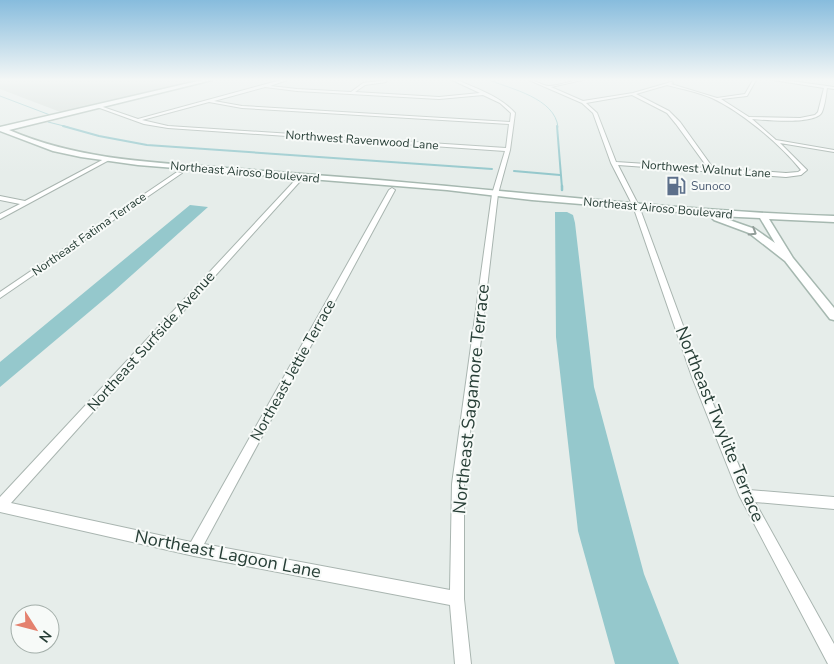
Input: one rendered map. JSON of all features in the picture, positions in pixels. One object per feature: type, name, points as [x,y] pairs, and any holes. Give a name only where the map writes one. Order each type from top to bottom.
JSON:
[{"type":"main road","points":[[1,132],[83,111]]},
{"type":"main road","name":"Northeast Airoso Boulevard","points":[[1,132],[32,142],[108,159],[392,190],[494,194]]},
{"type":"main road","name":"Northeast Airoso Boulevard","points":[[1,132],[20,146],[52,155],[99,164],[179,173],[447,188],[494,194],[673,209],[834,219]]},
{"type":"main road","points":[[673,209],[737,224],[752,231],[789,259]]},
{"type":"main road","points":[[763,216],[789,259],[834,316]]},
{"type":"street","name":"Northwest Ravenwood Lane","points":[[111,111],[168,127],[508,150]]},
{"type":"street","points":[[139,120],[173,111]]},
{"type":"street","points":[[315,111],[512,123],[513,113],[511,111]]},
{"type":"street","name":"Northeast Twylite Terrace","points":[[593,111],[614,162],[636,206],[697,377],[745,495],[834,660]]},
{"type":"street","points":[[666,111],[678,123],[711,169]]},
{"type":"street","points":[[736,111],[775,141],[834,151]]},
{"type":"street","points":[[747,118],[800,119],[816,116],[820,111]]},
{"type":"street","name":"Northeast Sagamore Terrace","points":[[463,664],[457,599],[458,484],[494,194],[508,150],[512,123]]},
{"type":"street","name":"Northwest Walnut Lane","points":[[614,162],[799,174],[804,170],[775,141]]},
{"type":"street","points":[[0,218],[108,159]]},
{"type":"street","name":"Northeast Fatima Terrace","points":[[0,296],[179,173]]},
{"type":"street","name":"Northeast Surfside Avenue","points":[[0,506],[299,179]]},
{"type":"street","name":"Northeast Jettie Terrace","points":[[194,549],[392,190]]},
{"type":"street","points":[[0,198],[26,203]]},
{"type":"street","points":[[745,495],[834,503]]},
{"type":"street","name":"Northeast Lagoon Lane","points":[[0,506],[194,549],[457,599]]},
{"type":"water","points":[[190,205],[208,207],[114,291],[0,387],[0,362]]},
{"type":"water","points":[[555,212],[567,212],[573,215],[594,387],[644,574],[679,664],[615,664],[578,531],[556,337]]},
{"type":"waterway","points":[[39,111],[50,115]]},
{"type":"waterway","points":[[550,111],[555,117],[558,127]]},
{"type":"waterway","points":[[48,122],[68,127]]},
{"type":"waterway","points":[[63,126],[99,136],[147,145],[492,169]]},
{"type":"waterway","points":[[557,126],[562,188]]},
{"type":"waterway","points":[[514,171],[560,175]]},
{"type":"place","name":"Sunoco","points":[[676,186]]}]
